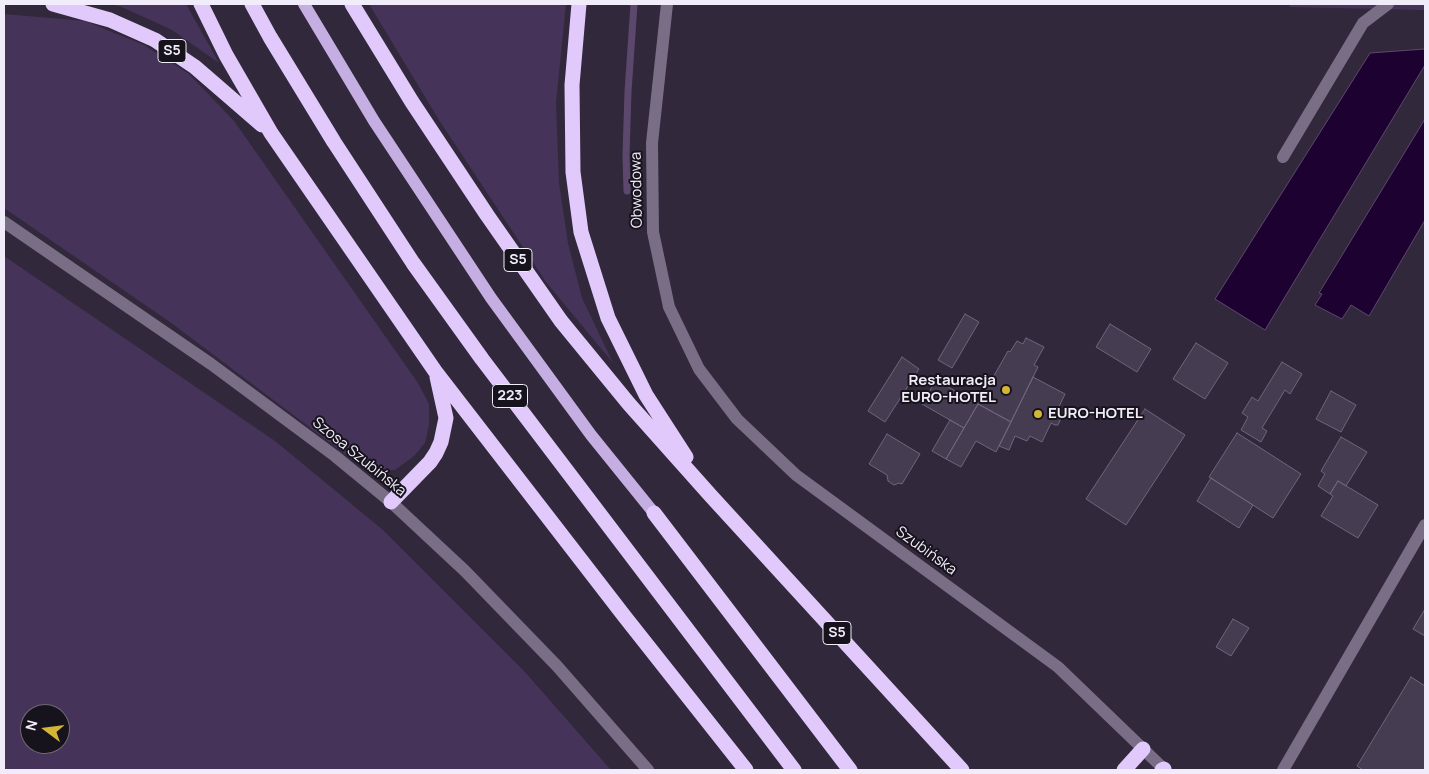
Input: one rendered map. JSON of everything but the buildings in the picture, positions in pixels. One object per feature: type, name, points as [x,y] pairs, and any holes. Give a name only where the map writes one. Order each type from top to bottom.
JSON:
[{"type":"highway","name":"S5","points":[[53,4],[110,20],[156,40],[195,67],[271,133],[435,371],[619,610],[746,770]]},
{"type":"highway","points":[[201,4],[226,55],[271,133]]},
{"type":"highway","name":"223","points":[[252,4],[334,142],[413,263],[482,359],[794,770]]},
{"type":"highway","name":"S5","points":[[352,4],[412,102],[487,215],[561,321],[628,404],[962,770]]},
{"type":"highway","points":[[579,4],[572,94],[574,172],[581,232],[608,318],[646,395],[711,496]]},
{"type":"highway","points":[[391,502],[430,462],[441,442],[446,418],[435,371]]},
{"type":"highway","name":"223","points":[[654,513],[850,770]]},
{"type":"highway","points":[[1124,770],[1143,749]]},
{"type":"main road","name":"223","points":[[304,4],[374,121],[482,285],[591,435],[654,513]]},
{"type":"street","name":"Obwodowa","points":[[667,4],[652,143],[652,232],[669,307],[699,369]]},
{"type":"street","points":[[1283,157],[1363,24],[1388,4]]},
{"type":"street","name":"Szosa Szubińska","points":[[4,222],[211,364],[335,456],[391,502],[465,571],[557,666],[648,770]]},
{"type":"street","name":"Szubińska","points":[[699,369],[737,419],[796,475],[1058,667],[1143,749]]},
{"type":"street","points":[[1283,770],[1425,525]]},
{"type":"street","points":[[1143,749],[1164,770]]},
{"type":"shaded area","points":[[111,4],[186,4],[219,63],[172,30],[122,7]]},
{"type":"shaded area","points":[[369,4],[566,4],[556,103],[559,183],[568,243],[582,298],[613,363],[546,282],[439,120]]},
{"type":"shaded area","points":[[1291,4],[1425,4],[1425,10],[1289,7]]},
{"type":"shaded area","points":[[4,14],[85,21],[144,45],[189,74],[234,121],[418,383],[429,404],[429,425],[425,443],[414,456],[395,470],[367,467],[353,460],[170,322],[4,208]]},
{"type":"shaded area","points":[[1425,49],[1425,65],[1265,330],[1215,299],[1370,53]]},
{"type":"shaded area","points":[[1425,119],[1425,220],[1369,316],[1351,305],[1342,319],[1315,305],[1322,294],[1319,293]]},
{"type":"shaded area","points":[[4,256],[275,441],[383,530],[524,671],[611,770],[4,770]]},
{"type":"waterway","points":[[627,191],[628,92],[634,4]]},
{"type":"place","name":"Restauracja EURO-HOTEL","points":[[1006,390]]},
{"type":"place","name":"EURO-HOTEL","points":[[1038,414]]}]
